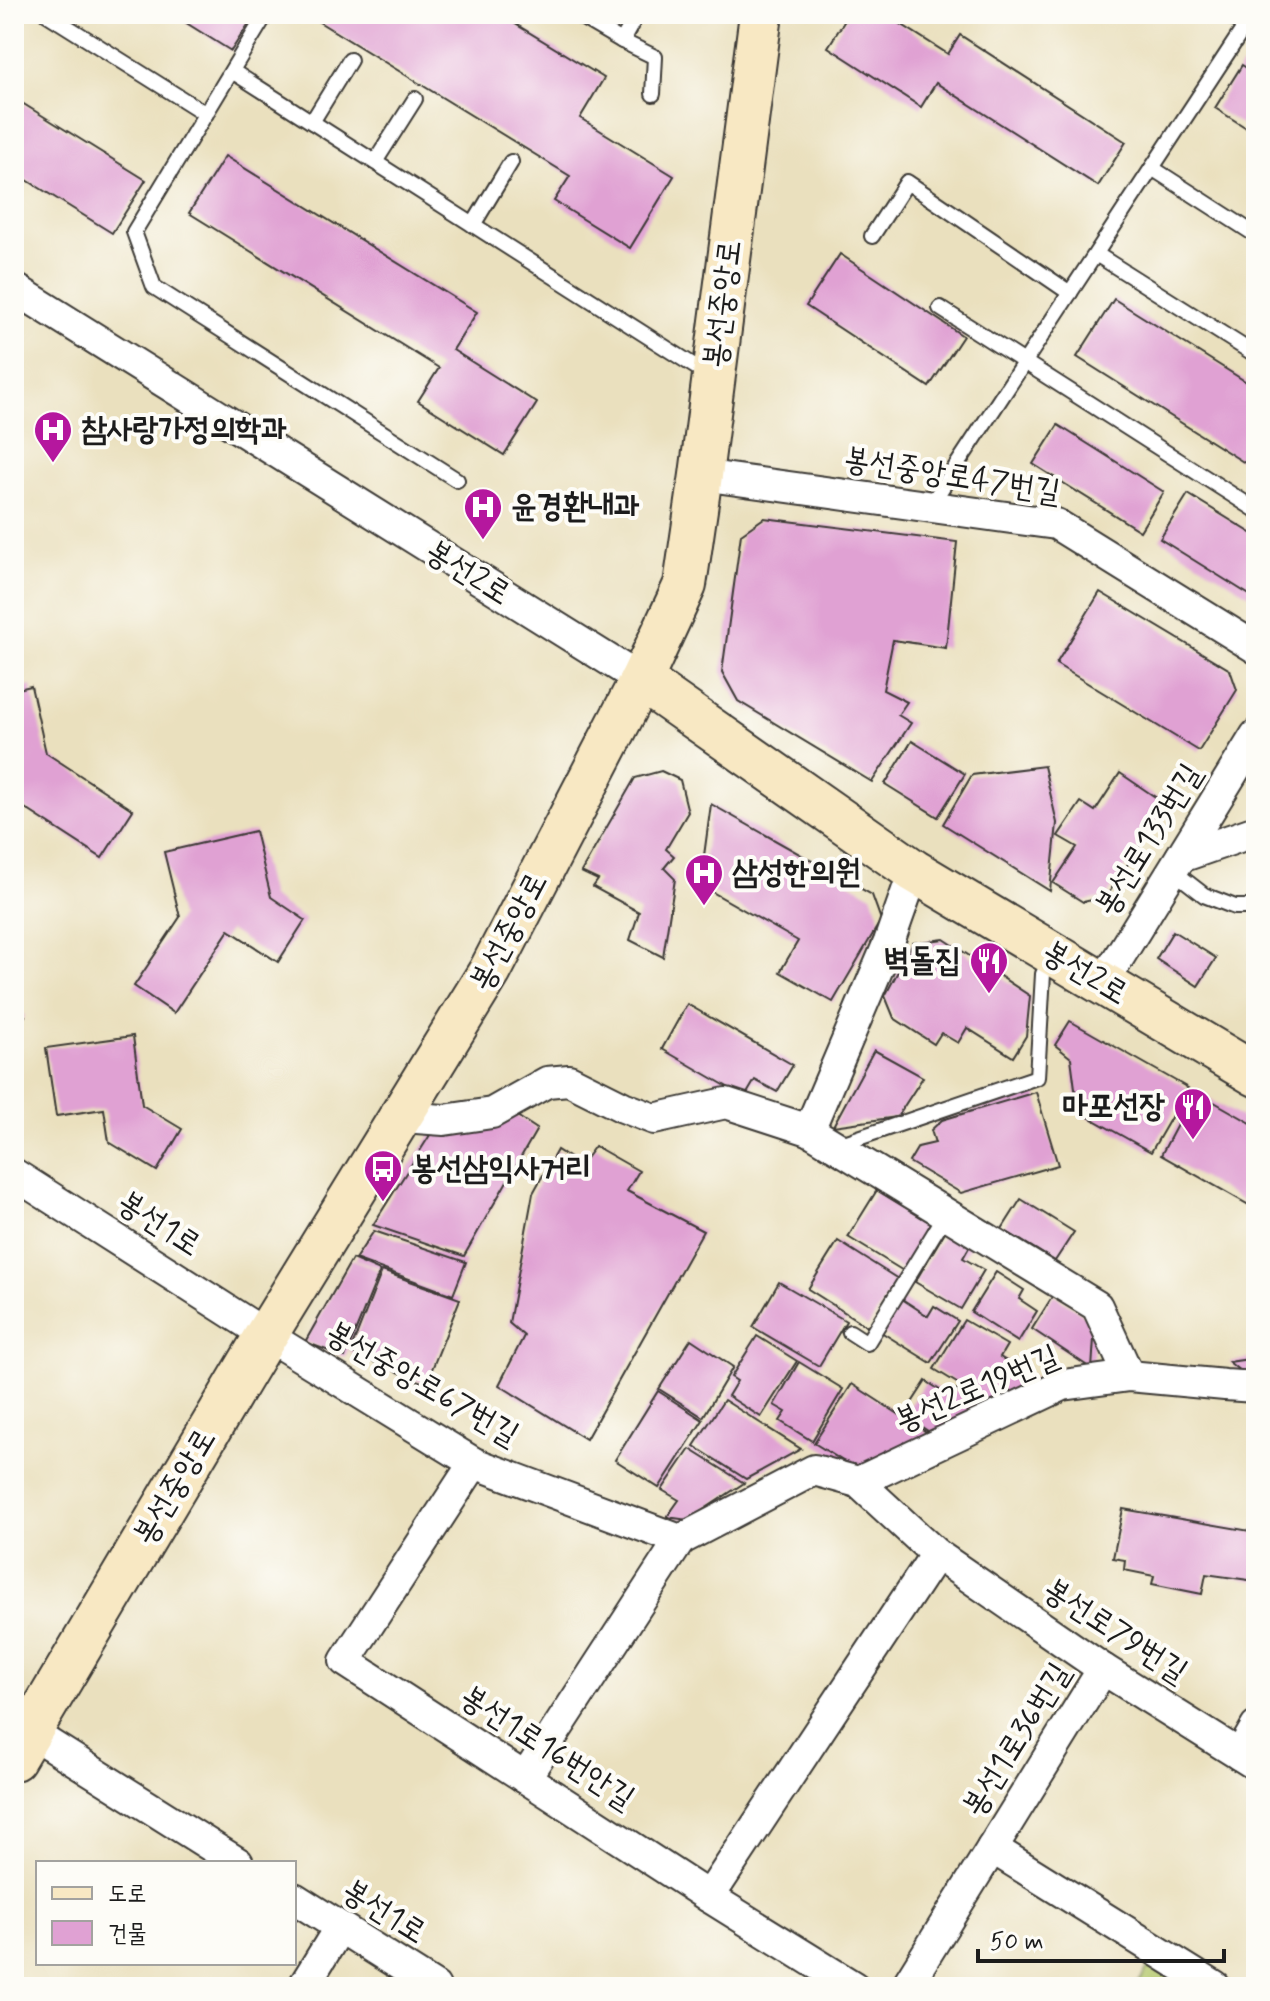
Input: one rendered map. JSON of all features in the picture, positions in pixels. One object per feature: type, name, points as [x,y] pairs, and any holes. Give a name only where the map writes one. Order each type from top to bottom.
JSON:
[{"type":"street","name":"봉선중앙로","points":[[19,1738],[490,971],[641,680],[685,585],[761,14]]},
{"type":"street","name":"봉선2로","points":[[14,288],[641,680],[914,871],[1256,1075]]},
{"type":"street","name":"봉선중앙로47번길","points":[[701,475],[1056,524],[1256,648]]},
{"type":"street","name":"봉선로133번길","points":[[1103,983],[1256,735]]},
{"type":"street","points":[[1177,864],[1256,831]]},
{"type":"street","points":[[822,1138],[914,871]]},
{"type":"street","points":[[402,1117],[444,1120],[492,1113],[547,1082],[569,1080],[654,1119],[726,1103],[822,1138],[1097,1306],[1129,1376]]},
{"type":"street","name":"봉선1로","points":[[14,1174],[266,1335]]},
{"type":"street","name":"봉선중앙로67번길","points":[[266,1335],[474,1463],[680,1540]]},
{"type":"street","name":"봉선2로19번길","points":[[858,1482],[1063,1385],[1129,1376],[1256,1387]]},
{"type":"street","points":[[1225,1385],[1256,1405]]},
{"type":"street","name":"봉선1로16번안길","points":[[474,1463],[345,1661],[709,1897],[854,1987]]},
{"type":"street","points":[[525,1778],[680,1540],[814,1470],[858,1482]]},
{"type":"street","name":"봉선로79번길","points":[[858,1482],[936,1554],[1103,1669],[1248,1760]]},
{"type":"street","points":[[709,1897],[936,1554]]},
{"type":"street","name":"봉선1로36번길","points":[[906,1987],[1103,1669]]},
{"type":"street","points":[[1248,1760],[1256,1727]]},
{"type":"street","points":[[19,1738],[234,1861]]},
{"type":"street","name":"봉선1로36번길","points":[[992,1848],[1215,1987]]},
{"type":"street","name":"봉선1로","points":[[296,1899],[435,1987]]},
{"type":"street","points":[[303,1987],[340,1927]]},
{"type":"lane","points":[[47,14],[206,114]]},
{"type":"lane","points":[[266,14],[134,232],[154,287],[457,480]]},
{"type":"lane","points":[[576,14],[655,57],[653,94]]},
{"type":"lane","points":[[622,41],[637,14]]},
{"type":"lane","points":[[930,506],[1152,168],[1251,25],[1226,14]]},
{"type":"lane","points":[[312,122],[350,60]]},
{"type":"lane","points":[[232,71],[714,378]]},
{"type":"lane","points":[[375,162],[415,99]]},
{"type":"lane","points":[[473,225],[511,162]]},
{"type":"lane","points":[[1152,168],[1256,235]]},
{"type":"lane","points":[[872,236],[907,182],[1070,293]]},
{"type":"lane","points":[[1096,254],[1256,355]]},
{"type":"lane","points":[[940,308],[1256,510]]},
{"type":"lane","points":[[1177,864],[1204,895],[1235,907],[1256,907]]},
{"type":"lane","points":[[822,1138],[1037,1077],[1043,974],[1054,954]]},
{"type":"lane","points":[[850,1332],[867,1343],[946,1214]]},
{"type":"green space","points":[[1152,1962],[1192,1987],[1136,1987]]},
{"type":"building","points":[[172,14],[255,14],[231,51]]},
{"type":"building","points":[[313,14],[499,14],[604,78],[580,118],[674,176],[630,248],[554,201],[570,176],[311,17]]},
{"type":"building","points":[[849,14],[885,14],[948,54],[960,35],[1126,142],[1098,186],[936,83],[921,107],[828,47]]},
{"type":"building","points":[[1242,65],[1256,74],[1256,134],[1215,108]]},
{"type":"building","points":[[14,98],[146,180],[112,233],[14,172]]},
{"type":"building","points":[[225,156],[477,312],[453,350],[537,403],[504,455],[418,401],[439,368],[189,213]]},
{"type":"building","points":[[840,254],[963,336],[929,387],[806,306]]},
{"type":"building","points":[[1114,299],[1256,388],[1256,470],[1077,357]]},
{"type":"building","points":[[1058,425],[1164,492],[1140,531],[1033,464]]},
{"type":"building","points":[[1188,494],[1256,536],[1256,599],[1160,539]]},
{"type":"building","points":[[764,518],[957,542],[946,648],[893,640],[883,690],[907,702],[898,715],[911,723],[872,782],[738,701],[722,672],[741,534]]},
{"type":"building","points":[[1100,592],[1230,670],[1237,690],[1199,751],[1056,664]]},
{"type":"building","points":[[31,686],[46,753],[133,810],[102,858],[14,801],[14,690]]},
{"type":"building","points":[[912,741],[965,774],[938,817],[885,784]]},
{"type":"building","points":[[1044,766],[1057,823],[1050,891],[943,824],[972,775]]},
{"type":"building","points":[[661,771],[680,780],[688,812],[666,849],[674,856],[664,868],[675,879],[663,957],[630,940],[639,912],[593,887],[598,880],[581,872],[635,778]]},
{"type":"building","points":[[1120,773],[1167,805],[1106,897],[1083,902],[1053,883],[1077,847],[1058,836],[1081,802],[1095,811]]},
{"type":"building","points":[[711,804],[872,895],[881,920],[833,1002],[780,972],[798,941],[700,885]]},
{"type":"building","points":[[255,831],[271,897],[305,920],[278,962],[229,930],[174,1013],[134,986],[180,917],[164,852]]},
{"type":"building","points":[[1173,931],[1216,958],[1198,986],[1156,959]]},
{"type":"building","points":[[944,939],[1030,996],[1026,1036],[1013,1057],[967,1028],[958,1043],[941,1033],[934,1044],[894,1018],[885,996],[913,943]]},
{"type":"building","points":[[687,1004],[793,1065],[777,1092],[755,1080],[745,1097],[662,1049]]},
{"type":"building","points":[[14,1008],[25,1016],[14,1031]]},
{"type":"building","points":[[1070,1021],[1188,1088],[1151,1152],[1078,1111],[1071,1058],[1055,1045]]},
{"type":"building","points":[[133,1036],[142,1105],[182,1129],[157,1171],[109,1142],[104,1109],[56,1116],[46,1048]]},
{"type":"building","points":[[874,1050],[923,1077],[897,1117],[833,1126]]},
{"type":"building","points":[[1195,1091],[1256,1126],[1256,1209],[1161,1155]]},
{"type":"building","points":[[1036,1092],[1058,1165],[961,1193],[909,1162],[918,1147],[935,1143],[931,1130],[942,1120]]},
{"type":"building","points":[[508,1110],[537,1129],[464,1256],[373,1225],[430,1135]]},
{"type":"building","points":[[595,1146],[639,1171],[627,1191],[703,1231],[586,1439],[499,1385],[524,1336],[509,1323],[533,1193],[557,1150],[581,1165]]},
{"type":"building","points":[[877,1190],[934,1225],[905,1272],[848,1237]]},
{"type":"building","points":[[1021,1199],[1074,1232],[1055,1261],[1002,1229]]},
{"type":"building","points":[[946,1230],[971,1244],[963,1258],[984,1270],[961,1309],[915,1282]]},
{"type":"building","points":[[374,1231],[466,1262],[453,1295],[355,1259]]},
{"type":"building","points":[[838,1241],[898,1279],[868,1327],[808,1289]]},
{"type":"building","points":[[352,1259],[380,1271],[345,1357],[305,1342]]},
{"type":"building","points":[[382,1271],[460,1299],[426,1384],[350,1352]]},
{"type":"building","points":[[996,1272],[1024,1290],[1019,1299],[1037,1311],[1018,1342],[971,1312]]},
{"type":"building","points":[[779,1282],[846,1321],[819,1366],[753,1327]]},
{"type":"building","points":[[1054,1294],[1095,1323],[1092,1369],[1032,1329]]},
{"type":"building","points":[[902,1299],[928,1316],[934,1306],[958,1321],[931,1363],[881,1332]]},
{"type":"building","points":[[964,1320],[1007,1345],[1000,1357],[1034,1378],[1020,1403],[1001,1410],[934,1369]]},
{"type":"building","points":[[757,1336],[797,1361],[761,1417],[728,1396],[737,1381],[731,1377]]},
{"type":"building","points":[[691,1339],[733,1367],[703,1417],[659,1389]]},
{"type":"building","points":[[1256,1358],[1256,1382],[1229,1362]]},
{"type":"building","points":[[799,1362],[843,1389],[812,1441],[780,1421],[786,1412],[774,1405]]},
{"type":"building","points":[[926,1381],[949,1396],[954,1389],[989,1411],[937,1437],[904,1415]]},
{"type":"building","points":[[852,1384],[934,1437],[859,1471],[814,1443]]},
{"type":"building","points":[[658,1391],[703,1420],[659,1488],[615,1460]]},
{"type":"building","points":[[724,1400],[801,1449],[746,1479],[694,1446]]},
{"type":"building","points":[[690,1449],[744,1483],[688,1520],[667,1517],[679,1500],[662,1490]]},
{"type":"building","points":[[1123,1509],[1256,1532],[1256,1581],[1206,1574],[1202,1594],[1152,1584],[1154,1576],[1124,1570],[1125,1560],[1113,1558]]},
{"type":"place","name":"참사랑가정의학과","points":[[53,464]]},
{"type":"place","name":"윤경환내과","points":[[483,541]]},
{"type":"place","name":"삼성한의원","points":[[704,907]]},
{"type":"place","name":"벽돌집","points":[[989,995]]},
{"type":"place","name":"마포선장","points":[[1193,1141]]},
{"type":"place","name":"봉선삼익사거리","points":[[383,1203]]}]
